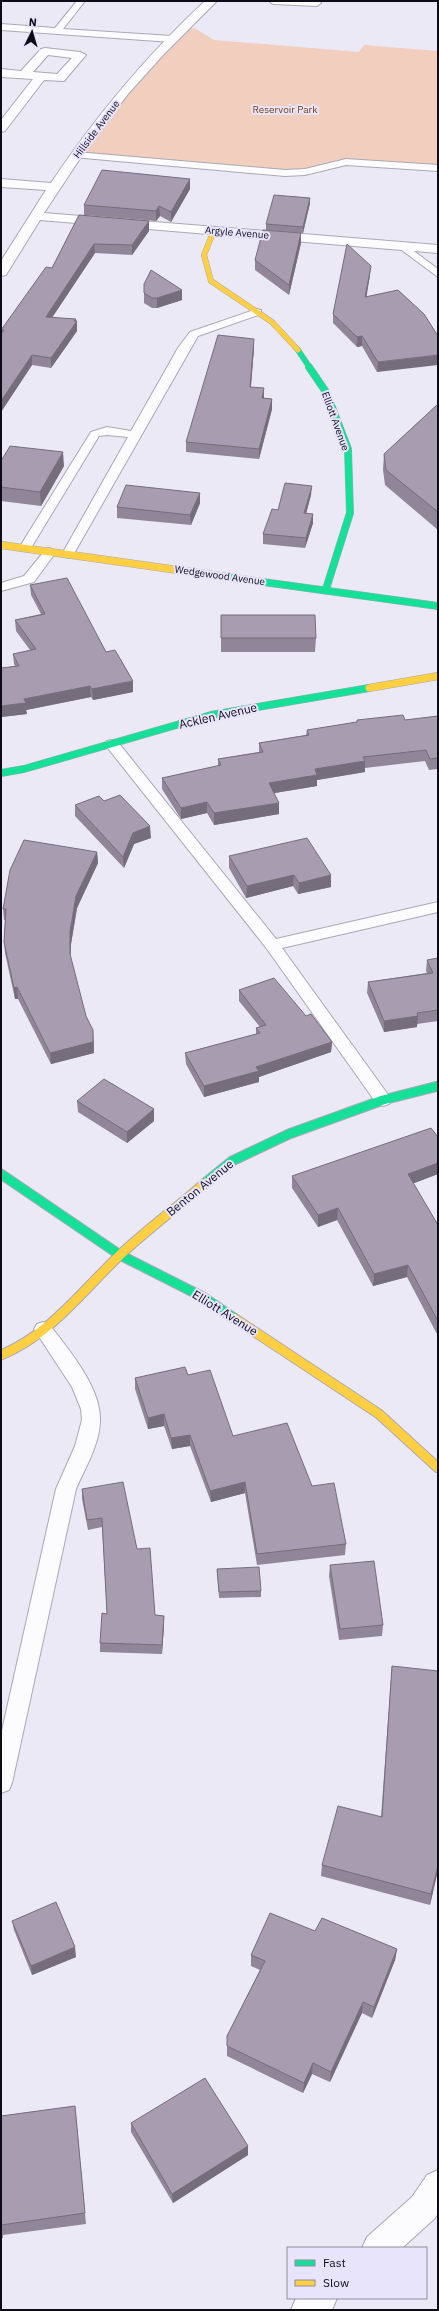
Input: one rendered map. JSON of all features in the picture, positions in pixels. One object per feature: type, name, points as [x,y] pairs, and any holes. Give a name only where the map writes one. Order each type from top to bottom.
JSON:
[{"type":"street","name":"Hillside Avenue","points":[[1,272],[35,216],[76,155],[113,104],[172,39],[211,1]]},
{"type":"street","points":[[1,73],[24,75],[41,76],[60,78],[80,55],[45,52],[24,75]]},
{"type":"street","points":[[1,128],[41,76]]},
{"type":"street","points":[[1,183],[55,187]]},
{"type":"street","name":"Argyle Avenue","points":[[35,216],[438,249]]},
{"type":"street","name":"Elliott Avenue","points":[[214,230],[204,255],[212,281],[272,322],[301,353],[326,392],[348,449],[350,513],[326,589]]},
{"type":"street","name":"Wedgewood Avenue","points":[[1,544],[438,606]]},
{"type":"street","name":"Acklen Avenue","points":[[1,774],[24,769],[211,715],[438,676]]},
{"type":"street","name":"Benton Avenue","points":[[1,1355],[12,1352],[43,1329],[120,1254],[232,1161],[289,1134],[383,1100],[438,1086]]},
{"type":"street","name":"Elliott Avenue","points":[[1,1174],[120,1254],[203,1297],[379,1414],[438,1468]]},
{"type":"street","points":[[379,2247],[423,2208],[438,2186]]},
{"type":"street","points":[[307,2310],[320,2299]]},
{"type":"lane","points":[[57,31],[81,1]]},
{"type":"lane","points":[[273,1],[317,3]]},
{"type":"lane","points":[[1,27],[172,39]]},
{"type":"lane","points":[[76,155],[284,173],[305,172],[346,162],[438,168]]},
{"type":"lane","points":[[403,246],[438,274]]},
{"type":"lane","points":[[68,554],[184,348],[194,334],[257,312]]},
{"type":"lane","points":[[25,548],[95,434],[107,431],[136,434]]},
{"type":"lane","points":[[1,587],[29,579],[50,552]]},
{"type":"lane","points":[[112,744],[272,944],[383,1100]]},
{"type":"lane","points":[[272,944],[438,907]]},
{"type":"lane","points":[[1,1783],[66,1489],[82,1452],[91,1420],[83,1388],[43,1329]]},
{"type":"green space","name":"Reservoir Park","points":[[184,27],[196,29],[214,40],[359,52],[364,45],[438,51],[438,168],[353,162],[305,172],[76,155]]},
{"type":"building","points":[[102,170],[190,179],[171,212],[159,206],[156,211],[84,205]]},
{"type":"building","points":[[274,195],[310,198],[303,227],[266,224]]},
{"type":"building","points":[[79,215],[149,221],[132,245],[94,244],[46,317],[76,319],[74,321],[77,321],[51,358],[32,355],[1,401],[1,334],[4,330],[1,330],[46,267],[52,268]]},
{"type":"building","points":[[263,230],[301,233],[289,285],[255,260]]},
{"type":"building","points":[[347,244],[371,266],[365,297],[398,290],[424,314],[438,336],[438,355],[378,362],[362,336],[357,337],[333,314]]},
{"type":"building","points":[[151,270],[182,290],[157,298],[152,298],[144,293],[144,284]]},
{"type":"building","points":[[218,335],[254,339],[250,387],[264,388],[262,398],[272,399],[259,449],[186,442]]},
{"type":"building","points":[[438,404],[438,512],[386,470],[384,454]]},
{"type":"building","points":[[10,446],[63,452],[40,492],[1,487],[1,461]]},
{"type":"building","points":[[285,483],[312,486],[304,513],[313,514],[306,538],[263,534],[272,509],[278,510]]},
{"type":"building","points":[[126,485],[200,493],[190,515],[117,507]]},
{"type":"building","points":[[67,578],[106,652],[115,650],[133,681],[92,689],[90,686],[24,699],[26,703],[1,706],[1,668],[19,666],[13,654],[36,649],[15,620],[45,614],[30,585]]},
{"type":"building","points":[[221,615],[315,615],[316,638],[221,638]]},
{"type":"building","points":[[403,715],[405,720],[438,716],[438,758],[430,759],[426,750],[363,757],[365,761],[315,769],[317,775],[269,783],[279,803],[214,813],[207,802],[181,808],[162,778],[221,765],[218,759],[263,752],[259,743],[309,735],[307,730],[357,722],[357,720]]},
{"type":"building","points":[[120,795],[150,826],[133,833],[123,857],[75,805],[99,796],[104,801]]},
{"type":"building","points":[[307,838],[331,875],[299,883],[294,875],[247,886],[229,856]]},
{"type":"building","points":[[24,840],[97,852],[76,896],[70,932],[70,954],[86,1016],[93,1030],[93,1042],[50,1053],[17,987],[14,988],[4,942],[6,909],[3,909],[10,870]]},
{"type":"building","points":[[438,958],[438,1010],[417,1013],[418,1016],[384,1021],[368,982],[433,973],[427,960]]},
{"type":"building","points":[[274,978],[306,1016],[311,1014],[332,1042],[256,1067],[259,1071],[204,1086],[185,1053],[260,1033],[256,1028],[266,1025],[239,990]]},
{"type":"building","points":[[104,1079],[154,1109],[127,1132],[77,1101]]},
{"type":"building","points":[[431,1128],[438,1137],[438,1163],[408,1174],[438,1225],[438,1321],[408,1265],[374,1274],[338,1208],[318,1215],[292,1176]]},
{"type":"building","points":[[185,1367],[188,1375],[210,1370],[233,1436],[287,1423],[312,1486],[334,1483],[346,1544],[257,1554],[245,1482],[210,1491],[190,1435],[171,1438],[164,1414],[148,1418],[135,1378]]},
{"type":"building","points":[[123,1482],[137,1549],[150,1548],[155,1615],[164,1616],[162,1645],[100,1643],[102,1613],[107,1614],[102,1518],[87,1520],[82,1489]]},
{"type":"building","points":[[374,1561],[383,1625],[340,1629],[330,1565]]},
{"type":"building","points":[[259,1567],[261,1591],[219,1592],[217,1569]]},
{"type":"building","points":[[392,1666],[438,1671],[438,1866],[431,1894],[322,1865],[338,1806],[382,1817]]},
{"type":"building","points":[[56,1902],[75,1947],[31,1966],[12,1921]]},
{"type":"building","points":[[270,1913],[315,1931],[322,1918],[397,1949],[374,2007],[363,2002],[331,2072],[313,2063],[304,2083],[227,2046],[227,2036],[265,1961],[251,1955]]},
{"type":"building","points":[[205,2078],[248,2146],[172,2194],[131,2123]]},
{"type":"building","points":[[75,2106],[85,2213],[1,2225],[1,2116]]},
{"type":"traffic: fast","points":[[298,350],[326,392],[348,449],[350,513],[326,589]]},
{"type":"traffic: fast","points":[[220,576],[438,606]]},
{"type":"traffic: fast","points":[[1,773],[24,769],[211,715],[369,688]]},
{"type":"traffic: fast","points":[[205,1183],[232,1161],[289,1134],[383,1100],[438,1086]]},
{"type":"traffic: fast","points":[[1,1174],[120,1255],[203,1297],[234,1318]]},
{"type":"traffic: slow","points":[[214,230],[204,255],[211,281],[272,322],[298,350]]},
{"type":"traffic: slow","points":[[1,545],[220,576]]},
{"type":"traffic: slow","points":[[369,688],[438,676]]},
{"type":"traffic: slow","points":[[1,1355],[16,1349],[47,1327],[119,1256],[205,1183]]},
{"type":"traffic: slow","points":[[234,1318],[379,1414],[438,1468]]}]
